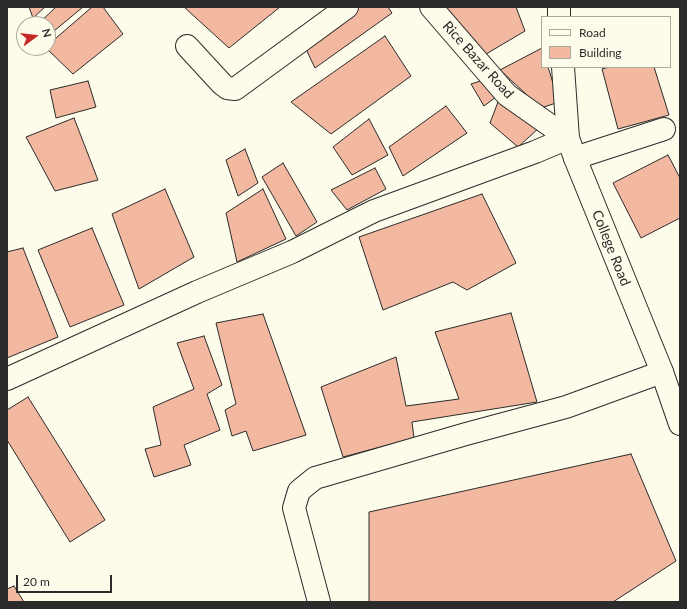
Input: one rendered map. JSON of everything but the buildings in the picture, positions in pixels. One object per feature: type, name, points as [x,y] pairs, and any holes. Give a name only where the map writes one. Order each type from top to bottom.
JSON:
[{"type":"street","points":[[187,46],[222,84],[227,88],[235,89],[347,7]]},
{"type":"street","name":"Rice Bazar Road","points":[[431,7],[507,95],[568,138]]},
{"type":"street","name":"College Road","points":[[563,68],[568,138],[662,372],[680,424]]},
{"type":"street","points":[[575,158],[664,129]]},
{"type":"street","points":[[7,379],[197,292],[292,252],[374,211],[535,152],[568,138]]},
{"type":"street","points":[[319,602],[294,508],[299,491],[315,478],[466,434],[566,407],[662,372]]}]
